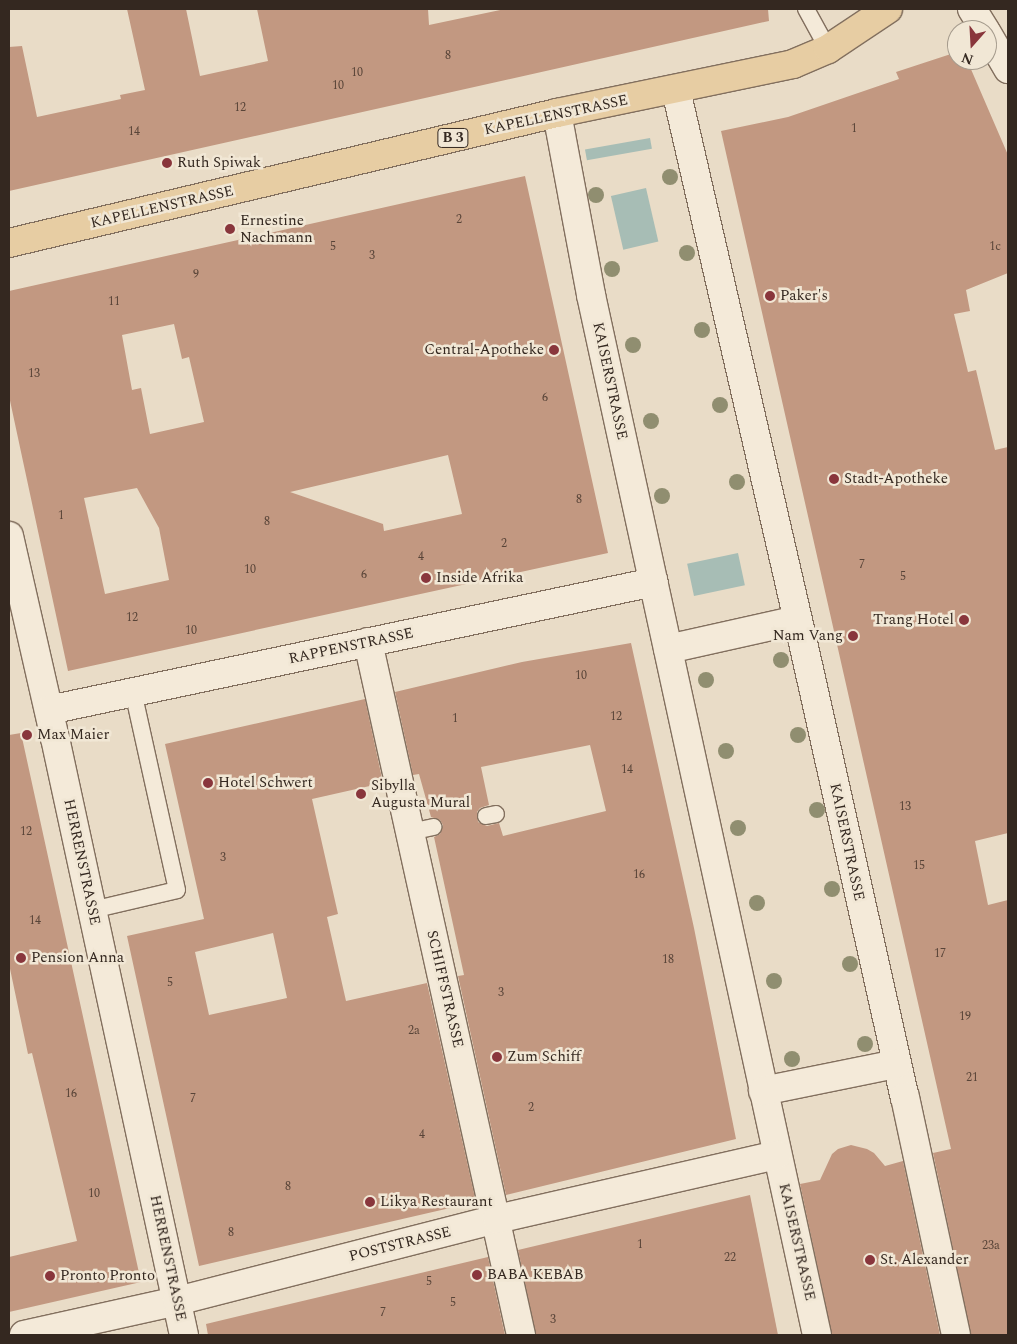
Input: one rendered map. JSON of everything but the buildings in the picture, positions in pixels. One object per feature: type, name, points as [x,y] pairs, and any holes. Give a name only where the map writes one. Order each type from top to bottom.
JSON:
[{"type":"main road","name":"KAPELLENSTRASSE","points":[[9,243],[557,113],[676,90],[793,64],[828,49],[888,9]]},
{"type":"street","points":[[972,9],[979,20]]},
{"type":"street","points":[[997,51],[1008,70]]},
{"type":"street","name":"KAISERSTRASSE","points":[[676,90],[798,620],[956,1335]]},
{"type":"street","name":"KAISERSTRASSE","points":[[557,113],[592,295],[817,1335]]},
{"type":"street","name":"HERRENSTRASSE","points":[[9,536],[184,1335]]},
{"type":"street","name":"RAPPENSTRASSE","points":[[48,710],[654,582]]},
{"type":"street","points":[[668,648],[798,620]]},
{"type":"street","name":"SCHIFFSTRASSE","points":[[368,642],[421,830],[521,1335]]},
{"type":"street","points":[[763,1091],[896,1064]]},
{"type":"street","name":"POSTSTRASSE","points":[[24,1335],[177,1301],[497,1219],[777,1155]]},
{"type":"lane","points":[[806,9],[828,49]]},
{"type":"lane","points":[[92,910],[177,890],[134,692]]},
{"type":"water","points":[[650,138],[652,149],[587,160],[585,149]]},
{"type":"water","points":[[646,188],[658,242],[623,250],[611,196]]},
{"type":"water","points":[[738,553],[745,585],[694,596],[687,564]]},
{"type":"place","name":"Ruth Spiwak","points":[[167,163]]},
{"type":"place","name":"Ernestine Nachmann","points":[[230,229]]},
{"type":"place","name":"Paker's","points":[[770,296]]},
{"type":"place","name":"Central-Apotheke","points":[[554,350]]},
{"type":"place","name":"Stadt-Apotheke","points":[[834,479]]},
{"type":"place","name":"Inside Afrika","points":[[426,578]]},
{"type":"place","name":"Trang Hotel","points":[[964,620]]},
{"type":"place","name":"Nam Vang","points":[[853,636]]},
{"type":"place","name":"Max Maier","points":[[27,735]]},
{"type":"place","name":"Hotel Schwert","points":[[208,783]]},
{"type":"place","name":"Sibylla Augusta Mural","points":[[361,794]]},
{"type":"place","name":"Pension Anna","points":[[21,958]]},
{"type":"place","name":"Zum Schiff","points":[[497,1057]]},
{"type":"place","name":"Likya Restaurant","points":[[370,1202]]},
{"type":"place","name":"St. Alexander","points":[[870,1260]]},
{"type":"place","name":"BABA KEBAB","points":[[477,1275]]},
{"type":"place","name":"Pronto Pronto","points":[[50,1276]]}]
